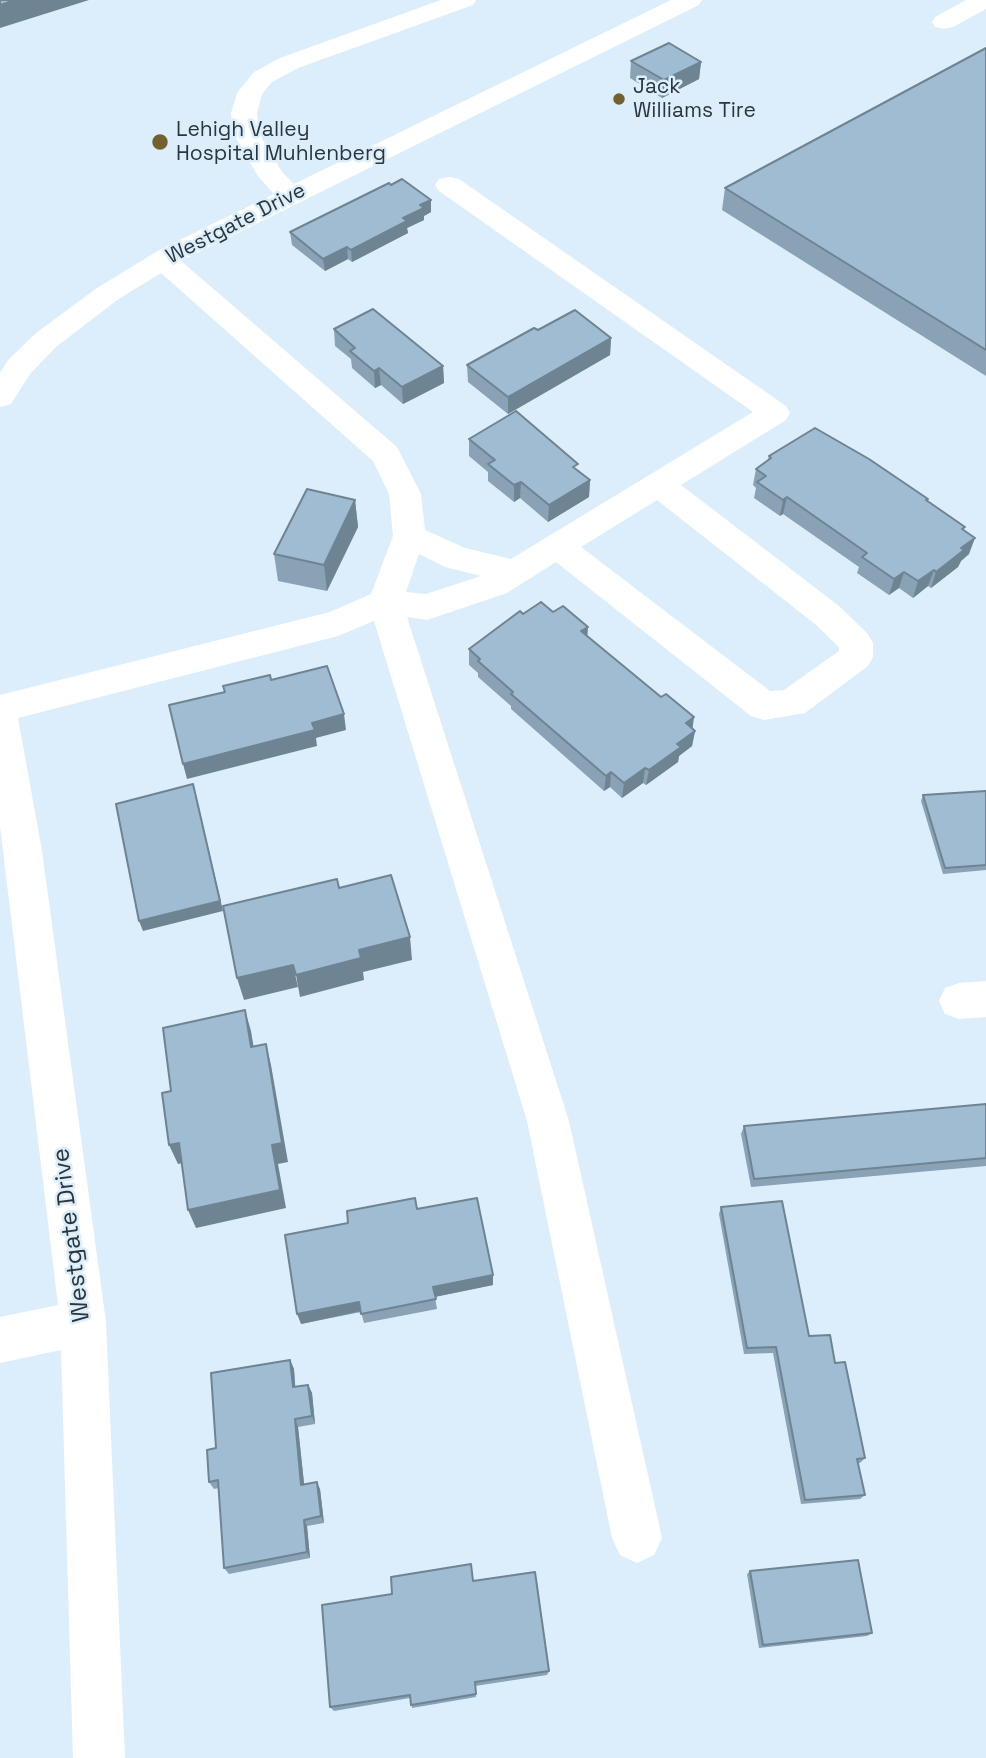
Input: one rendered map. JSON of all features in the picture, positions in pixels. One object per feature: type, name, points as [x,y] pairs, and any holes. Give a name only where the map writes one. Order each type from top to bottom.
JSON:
[{"type":"street","points":[[291,196],[271,177],[246,133],[244,113],[250,93],[263,77],[289,63],[464,0]]},
{"type":"street","name":"Westgate Drive","points":[[0,397],[9,363],[75,316],[163,260],[690,0]]},
{"type":"street","points":[[0,709],[338,624],[385,602],[427,607],[495,584],[775,412],[449,185]]},
{"type":"street","points":[[163,260],[386,455],[405,494],[409,536],[385,602],[548,1121],[637,1538]]},
{"type":"street","points":[[558,545],[764,706],[792,703],[856,657],[856,643],[827,615],[658,484]]},
{"type":"street","points":[[409,536],[457,558],[515,572]]},
{"type":"street","name":"Westgate Drive","points":[[0,715],[23,850],[83,1322],[99,1758]]},
{"type":"street","points":[[0,1339],[83,1322]]},
{"type":"building","points":[[0,0],[15,0],[0,5]]},
{"type":"building","points":[[669,43],[701,62],[664,80],[631,61]]},
{"type":"building","points":[[986,48],[986,350],[725,188]]},
{"type":"building","points":[[402,179],[431,200],[420,205],[424,208],[403,218],[407,221],[351,250],[347,247],[323,259],[290,232],[389,183],[391,185]]},
{"type":"building","points":[[373,309],[443,366],[402,387],[379,368],[374,371],[350,351],[355,348],[334,329]]},
{"type":"building","points":[[575,310],[611,338],[508,397],[467,365],[534,328],[538,330]]},
{"type":"building","points":[[516,411],[578,464],[573,467],[590,480],[549,505],[521,482],[514,485],[488,464],[495,460],[469,439]]},
{"type":"building","points":[[815,428],[869,459],[928,499],[926,500],[965,527],[962,529],[975,538],[936,572],[934,570],[918,581],[904,572],[894,579],[862,557],[867,553],[787,497],[783,500],[757,482],[766,476],[756,469],[771,458],[769,456]]},
{"type":"building","points":[[307,489],[355,500],[324,565],[274,554]]},
{"type":"building","points":[[541,602],[553,612],[563,606],[588,627],[581,631],[661,697],[666,694],[694,717],[686,723],[695,731],[677,744],[681,747],[649,770],[645,768],[624,783],[611,772],[606,776],[511,694],[513,692],[478,661],[480,659],[469,649],[520,611],[523,614]]},
{"type":"building","points":[[327,666],[344,714],[312,723],[315,730],[183,764],[169,705],[225,692],[223,686],[270,675],[271,680]]},
{"type":"building","points":[[193,784],[220,901],[139,921],[116,804]]},
{"type":"building","points":[[986,791],[986,865],[945,868],[923,795]]},
{"type":"building","points":[[391,875],[410,937],[359,950],[361,958],[296,975],[293,965],[237,978],[223,906],[337,879],[339,888]]},
{"type":"building","points":[[245,1010],[251,1047],[266,1044],[282,1143],[272,1145],[280,1190],[188,1210],[179,1143],[169,1145],[162,1093],[171,1091],[163,1028]]},
{"type":"building","points":[[986,1104],[986,1158],[754,1179],[744,1126]]},
{"type":"building","points":[[415,1198],[417,1209],[477,1198],[493,1275],[433,1287],[436,1299],[361,1314],[359,1302],[297,1314],[285,1235],[348,1223],[347,1211]]},
{"type":"building","points":[[782,1201],[809,1336],[830,1335],[835,1363],[845,1362],[865,1458],[857,1459],[865,1495],[805,1500],[776,1347],[747,1348],[721,1207]]},
{"type":"building","points":[[290,1360],[293,1387],[308,1385],[312,1416],[295,1419],[301,1485],[317,1482],[321,1516],[304,1520],[307,1552],[224,1568],[218,1480],[209,1482],[207,1450],[216,1448],[211,1373]]},
{"type":"building","points":[[858,1560],[872,1633],[763,1645],[750,1571]]},
{"type":"building","points":[[471,1564],[473,1581],[535,1572],[549,1671],[475,1682],[476,1694],[411,1705],[410,1695],[330,1707],[322,1605],[392,1594],[391,1577]]},
{"type":"place","name":"Jack Williams Tire","points":[[619,99]]},
{"type":"place","name":"Lehigh Valley Hospital Muhlenberg","points":[[160,142]]}]
